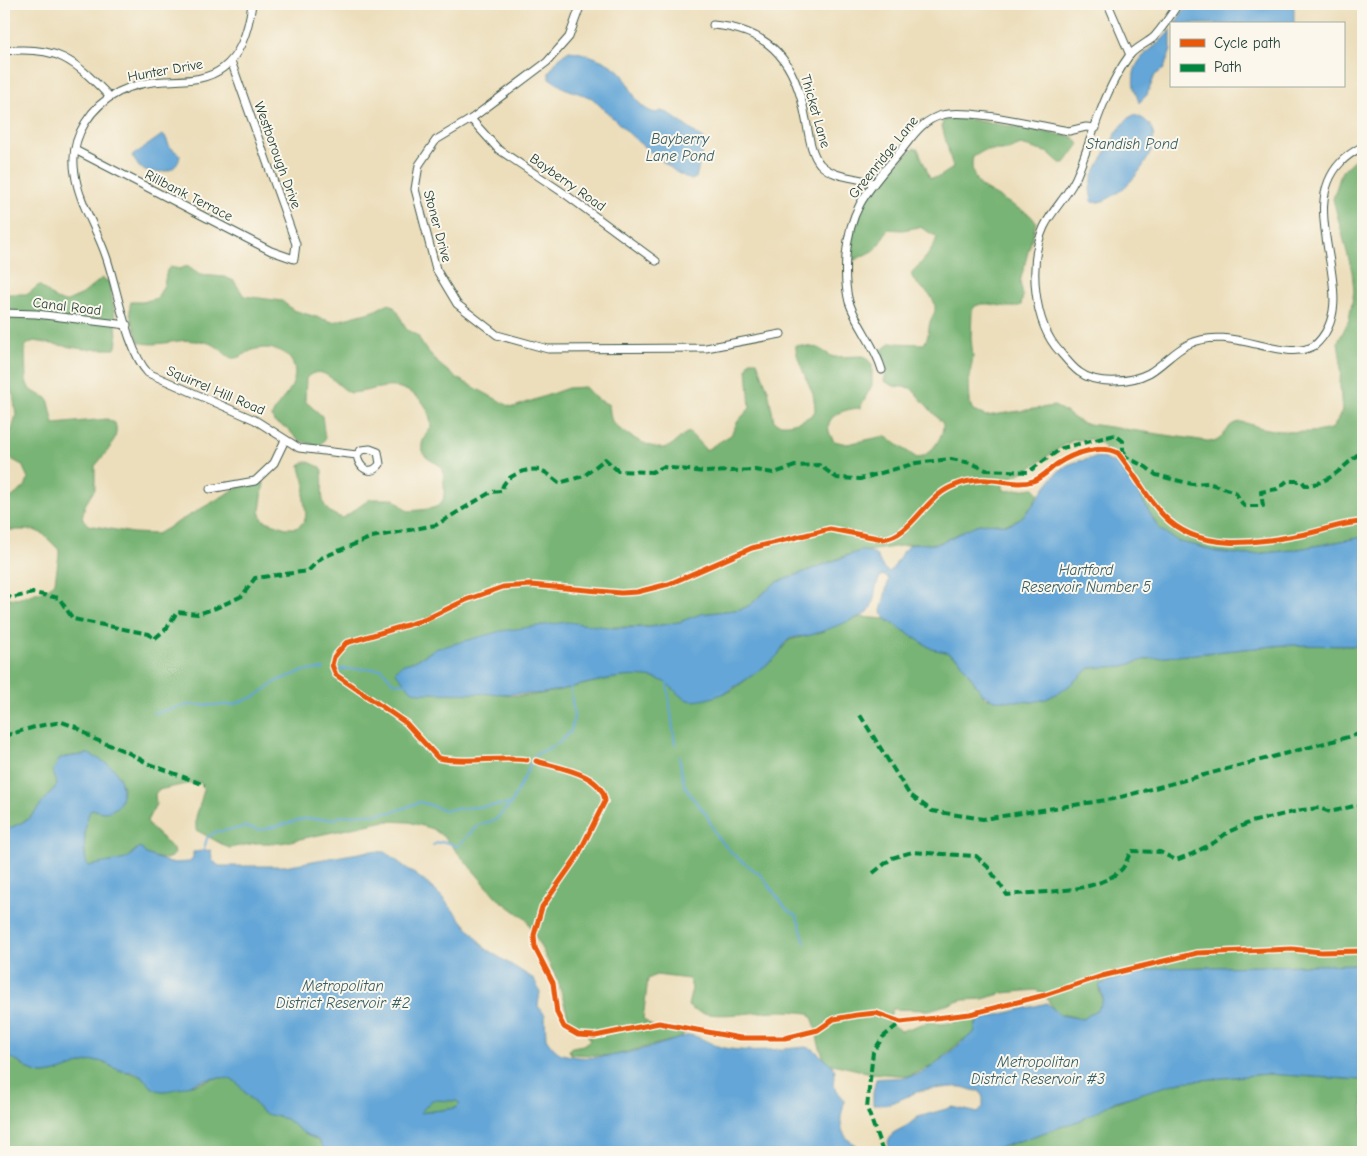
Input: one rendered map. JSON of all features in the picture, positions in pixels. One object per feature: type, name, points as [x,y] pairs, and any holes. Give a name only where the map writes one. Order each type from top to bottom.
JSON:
[{"type":"street","points":[[231,61],[246,32],[252,4]]},
{"type":"street","name":"Stoner Drive","points":[[580,4],[569,37],[547,62],[471,119],[436,140],[419,165],[415,189],[436,269],[457,304],[497,335],[548,349],[706,348],[781,334]]},
{"type":"street","points":[[1108,4],[1130,55]]},
{"type":"street","points":[[1178,4],[1154,36],[1130,55],[1115,80],[1077,177],[1044,228],[1035,267],[1035,294],[1043,324],[1057,350],[1080,373],[1098,380],[1125,381],[1147,374],[1189,344],[1215,337],[1237,338],[1298,350],[1311,347],[1335,331]]},
{"type":"street","name":"Thicket Lane","points":[[713,25],[732,27],[753,34],[774,48],[784,60],[798,84],[812,146],[819,162],[831,172],[874,183]]},
{"type":"street","points":[[4,51],[34,49],[69,59],[81,67],[109,96]]},
{"type":"street","name":"Hunter Drive","points":[[127,325],[104,249],[79,192],[75,176],[75,150],[80,131],[88,118],[109,96],[144,84],[199,78],[222,69],[231,61]]},
{"type":"street","name":"Westborough Drive","points":[[231,61],[296,244],[294,259]]},
{"type":"street","name":"Greenridge Lane","points":[[882,370],[877,352],[861,327],[849,301],[845,274],[848,231],[856,210],[874,183],[924,123],[941,115],[961,112],[1069,131],[1086,127],[1096,128]]},
{"type":"street","name":"Bayberry Road","points":[[471,119],[498,149],[565,194],[656,261]]},
{"type":"street","points":[[1332,222],[1329,193],[1335,170],[1340,162],[1363,146]]},
{"type":"street","name":"Rillbank Terrace","points":[[75,150],[271,251],[294,259]]},
{"type":"street","name":"Canal Road","points":[[4,313],[36,314],[127,325]]},
{"type":"street","name":"Squirrel Hill Road","points":[[127,325],[138,359],[148,373],[162,381],[256,420],[299,448],[357,455]]},
{"type":"street","points":[[210,489],[255,481],[274,463],[285,440]]},
{"type":"green space","points":[[967,119],[1073,137],[1079,144],[1065,163],[1060,163],[1049,153],[1021,145],[1008,150],[985,150],[973,157],[973,173],[981,187],[1030,215],[1036,222],[1020,282],[1023,296],[1021,305],[1009,307],[985,304],[974,307],[972,311],[971,338],[973,357],[969,379],[970,403],[973,411],[986,416],[1054,406],[1082,423],[1214,442],[1229,427],[1241,422],[1289,432],[1317,432],[1326,430],[1333,428],[1342,411],[1341,362],[1338,342],[1349,320],[1354,291],[1352,271],[1333,199],[1342,171],[1363,151],[1363,537],[1292,550],[1246,555],[1216,552],[1179,542],[1159,529],[1137,491],[1101,444],[1093,439],[1074,440],[1030,468],[1003,482],[1003,489],[1007,491],[1034,488],[1039,493],[1033,505],[1020,519],[1012,523],[1003,525],[979,524],[936,544],[913,544],[850,554],[775,583],[750,605],[742,609],[701,614],[679,622],[651,627],[604,627],[467,641],[435,649],[415,661],[401,665],[482,689],[509,695],[526,696],[609,679],[648,676],[667,682],[684,698],[722,694],[731,691],[774,659],[789,640],[822,632],[835,625],[861,617],[886,619],[932,649],[946,652],[959,659],[985,698],[1033,702],[1071,684],[1090,668],[1123,666],[1147,659],[1284,645],[1363,646],[1363,964],[1159,968],[1103,983],[1099,990],[1103,999],[1099,1008],[1083,1019],[1056,1013],[1044,994],[1036,990],[1003,993],[983,999],[963,1000],[929,1010],[892,1009],[889,1023],[901,1031],[928,1022],[942,1024],[977,1019],[974,1034],[961,1041],[932,1066],[909,1076],[871,1073],[828,1063],[818,1043],[814,1023],[809,1013],[771,1011],[719,1015],[707,1014],[696,1011],[688,1006],[692,988],[689,979],[656,975],[648,979],[643,1019],[655,1028],[685,1032],[681,1038],[611,1056],[571,1054],[569,1050],[572,1047],[583,1045],[590,1040],[585,1029],[576,1027],[569,1020],[558,981],[527,920],[497,898],[445,838],[433,829],[409,822],[385,821],[281,843],[256,843],[229,848],[196,830],[196,817],[204,790],[200,782],[196,782],[158,790],[155,794],[156,804],[147,821],[152,829],[172,848],[175,853],[172,857],[167,859],[157,858],[136,849],[126,859],[91,867],[86,864],[85,852],[85,835],[89,813],[92,809],[104,812],[121,801],[123,787],[117,774],[88,754],[65,757],[53,776],[57,785],[29,819],[4,831],[4,597],[17,599],[48,589],[55,582],[59,550],[43,534],[34,530],[4,530],[4,503],[25,487],[28,478],[22,465],[4,455],[4,435],[12,430],[16,415],[13,394],[4,391],[4,294],[28,294],[39,285],[56,299],[65,302],[83,294],[102,278],[109,282],[117,336],[115,349],[83,349],[34,341],[26,345],[25,349],[26,381],[30,390],[47,398],[54,424],[107,419],[115,423],[116,435],[114,441],[95,466],[95,489],[85,505],[82,518],[88,525],[133,533],[157,534],[237,488],[260,480],[264,483],[260,511],[263,520],[286,528],[296,528],[303,523],[306,516],[305,485],[300,465],[305,462],[321,467],[324,504],[333,514],[343,518],[370,499],[394,499],[408,511],[430,509],[441,503],[444,498],[443,469],[425,456],[422,448],[423,440],[431,428],[429,414],[423,403],[408,391],[400,388],[385,387],[351,393],[330,377],[319,372],[306,378],[305,401],[322,416],[325,439],[319,447],[297,439],[287,428],[274,422],[272,417],[277,406],[292,386],[295,374],[291,360],[281,352],[274,349],[260,348],[232,358],[210,343],[188,340],[160,344],[139,342],[130,311],[131,302],[143,302],[157,298],[164,285],[167,270],[170,267],[180,269],[187,266],[200,275],[225,277],[234,281],[244,296],[282,301],[293,310],[333,322],[374,311],[387,304],[392,305],[398,312],[406,329],[418,336],[422,344],[439,364],[455,377],[514,407],[568,388],[585,387],[594,397],[609,405],[610,415],[615,425],[635,439],[657,448],[670,446],[689,432],[706,450],[731,435],[738,421],[750,408],[747,368],[750,361],[757,361],[768,390],[774,421],[789,424],[808,417],[815,411],[813,394],[799,362],[796,345],[818,348],[833,357],[864,356],[872,364],[872,385],[860,408],[845,410],[830,421],[828,427],[834,441],[847,444],[885,436],[917,458],[927,453],[936,445],[943,429],[943,424],[911,388],[894,386],[884,381],[887,369],[881,351],[890,343],[924,344],[926,341],[930,322],[935,311],[935,304],[929,294],[916,283],[911,273],[929,253],[937,237],[920,227],[902,230],[888,229],[876,249],[853,261],[850,258],[851,236],[858,212],[864,202],[889,172],[914,148],[918,149],[930,178],[939,177],[953,168],[942,126],[943,121]]},
{"type":"green space","points":[[4,1055],[32,1071],[44,1074],[90,1061],[98,1061],[141,1077],[152,1088],[192,1085],[215,1078],[229,1079],[235,1081],[263,1113],[286,1119],[305,1134],[318,1140],[326,1152],[4,1152]]},
{"type":"green space","points":[[1266,1074],[1363,1080],[1363,1152],[987,1152],[1081,1120],[1102,1107],[1147,1091],[1180,1082]]},
{"type":"green space","points":[[432,1099],[457,1101],[460,1104],[456,1108],[420,1113]]},
{"type":"water","points":[[1187,4],[1294,4],[1294,22],[1176,22]]},
{"type":"water","points":[[1170,30],[1170,53],[1164,69],[1155,75],[1147,95],[1139,103],[1134,88],[1136,68],[1145,54]]},
{"type":"water","name":"Bayberry Lane Pond","points":[[569,51],[590,56],[612,65],[622,74],[639,103],[649,111],[668,113],[705,140],[696,178],[691,180],[676,172],[637,141],[592,98],[564,88],[549,78],[549,72],[559,58]]},
{"type":"water","name":"Standish Pond","points":[[1134,115],[1149,124],[1154,136],[1151,151],[1142,167],[1130,182],[1116,194],[1103,201],[1092,202],[1090,189],[1093,175],[1116,133],[1128,118]]},
{"type":"water","points":[[162,135],[165,136],[170,147],[180,155],[178,162],[170,170],[164,172],[144,170],[139,167],[132,156]]},
{"type":"water","name":"Hartford Reservoir Number 5","points":[[1099,457],[1117,464],[1137,491],[1159,529],[1179,542],[1216,552],[1246,555],[1293,550],[1363,537],[1363,646],[1284,645],[1147,659],[1124,666],[1090,668],[1064,690],[1046,699],[1033,702],[994,700],[982,694],[959,659],[946,652],[932,649],[886,619],[881,611],[889,578],[882,575],[877,583],[872,604],[867,613],[815,634],[789,639],[775,658],[751,676],[726,692],[701,700],[692,701],[683,698],[667,684],[655,678],[632,676],[534,694],[419,693],[411,690],[395,672],[401,665],[415,661],[435,649],[501,631],[567,622],[614,628],[651,627],[679,622],[701,614],[742,609],[750,605],[775,583],[860,551],[868,551],[876,555],[882,566],[889,572],[908,546],[913,544],[940,543],[981,524],[1011,524],[1015,522],[1029,510],[1058,472],[1066,466],[1082,460]]},
{"type":"water","name":"Metropolitan District Reservoir #2","points":[[89,754],[113,768],[122,787],[121,801],[112,810],[104,812],[92,809],[89,813],[85,846],[88,866],[126,859],[140,847],[146,854],[170,863],[190,862],[193,858],[193,852],[211,850],[212,860],[219,866],[284,866],[370,851],[385,852],[441,896],[486,949],[534,979],[540,992],[538,1006],[545,1015],[546,1038],[560,1053],[577,1057],[609,1056],[659,1045],[689,1035],[720,1047],[734,1049],[765,1050],[806,1047],[813,1049],[832,1065],[835,1070],[833,1084],[844,1101],[841,1119],[843,1132],[858,1147],[867,1152],[326,1152],[318,1140],[305,1134],[286,1119],[263,1113],[235,1081],[226,1078],[208,1079],[181,1088],[162,1091],[155,1089],[135,1073],[122,1071],[98,1061],[82,1063],[43,1074],[33,1071],[4,1055],[4,831],[29,819],[57,785],[53,771],[60,758]],"holes":[[[432,1100],[457,1101],[460,1104],[456,1108],[420,1113]]]},
{"type":"water","name":"Metropolitan District Reservoir #3","points":[[1363,964],[1363,1080],[1266,1074],[1180,1082],[1116,1101],[1081,1120],[987,1152],[890,1152],[888,1142],[893,1133],[918,1117],[953,1107],[978,1113],[983,1107],[983,1098],[980,1091],[963,1087],[930,1089],[890,1103],[873,1105],[876,1079],[911,1076],[924,1071],[974,1033],[977,1022],[982,1019],[1047,1003],[1060,1015],[1083,1019],[1099,1008],[1103,999],[1099,985],[1112,980],[1159,968]]},
{"type":"waterway","points":[[153,713],[189,705],[232,705],[256,696],[279,680],[304,671],[324,669]]},
{"type":"waterway","points":[[340,669],[382,669],[393,682],[406,684]]},
{"type":"waterway","points":[[667,682],[675,744]]},
{"type":"waterway","points":[[203,853],[207,838],[215,832],[245,827],[261,830],[304,819],[333,819],[342,816],[393,812],[420,802],[445,810],[511,804],[535,755],[559,743],[571,731],[574,717],[570,685]]},
{"type":"waterway","points":[[679,757],[684,784],[706,814],[717,837],[735,856],[761,875],[787,910],[797,916],[805,943]]},
{"type":"waterway","points":[[433,845],[445,842],[457,847],[477,826],[495,820],[510,805]]},
{"type":"marked path","points":[[4,594],[11,598],[33,593],[59,598],[73,619],[149,634],[154,639],[167,628],[177,612],[198,614],[216,608],[242,596],[255,578],[308,571],[321,558],[372,537],[436,525],[491,492],[502,491],[503,486],[510,477],[528,470],[542,471],[559,483],[584,476],[605,459],[618,471],[652,472],[663,467],[704,472],[755,470],[774,473],[795,466],[819,465],[837,478],[860,479],[916,463],[951,459],[971,463],[986,470],[1028,472],[1062,448],[1115,435],[1123,441],[1123,450],[1127,457]]},
{"type":"marked path","points":[[1122,455],[1146,467],[1156,475],[1192,484],[1208,483],[1235,492],[1244,506],[1263,506],[1261,492],[1277,489],[1287,481],[1302,481],[1305,485],[1320,482],[1339,471],[1357,455],[1363,458]]},
{"type":"marked path","points":[[860,715],[909,794],[932,811],[983,819],[1113,799],[1363,733]]},
{"type":"marked path","points":[[4,736],[38,726],[62,722],[76,727],[94,739],[127,752],[149,764],[205,785]]},
{"type":"marked path","points":[[873,873],[892,858],[912,852],[976,856],[988,867],[1007,895],[1081,888],[1109,878],[1120,871],[1131,851],[1160,852],[1176,860],[1192,854],[1215,842],[1228,832],[1251,822],[1302,810],[1319,808],[1330,812],[1354,806],[1363,807]]},
{"type":"marked path","points":[[883,1152],[867,1108],[873,1052],[883,1037],[901,1022]]},
{"type":"cycle path","points":[[527,760],[449,760],[438,758],[406,723],[336,675],[332,665],[334,657],[346,643],[424,620],[466,600],[503,587],[531,585],[621,593],[637,592],[669,584],[752,548],[830,529],[883,539],[902,531],[933,500],[951,487],[964,482],[978,480],[1016,483],[1033,481],[1064,460],[1087,451],[1104,449],[1118,453],[1163,515],[1177,527],[1193,535],[1210,540],[1228,542],[1265,541],[1308,534],[1355,522],[1363,522]]},
{"type":"cycle path","points":[[536,761],[567,769],[588,778],[602,792],[605,801],[577,857],[542,907],[534,935],[535,948],[553,983],[557,1013],[564,1027],[578,1035],[595,1036],[659,1023],[740,1038],[785,1038],[818,1030],[834,1019],[857,1015],[876,1013],[901,1022],[970,1014],[1045,995],[1102,976],[1197,953],[1292,949],[1321,952],[1363,951]]}]
